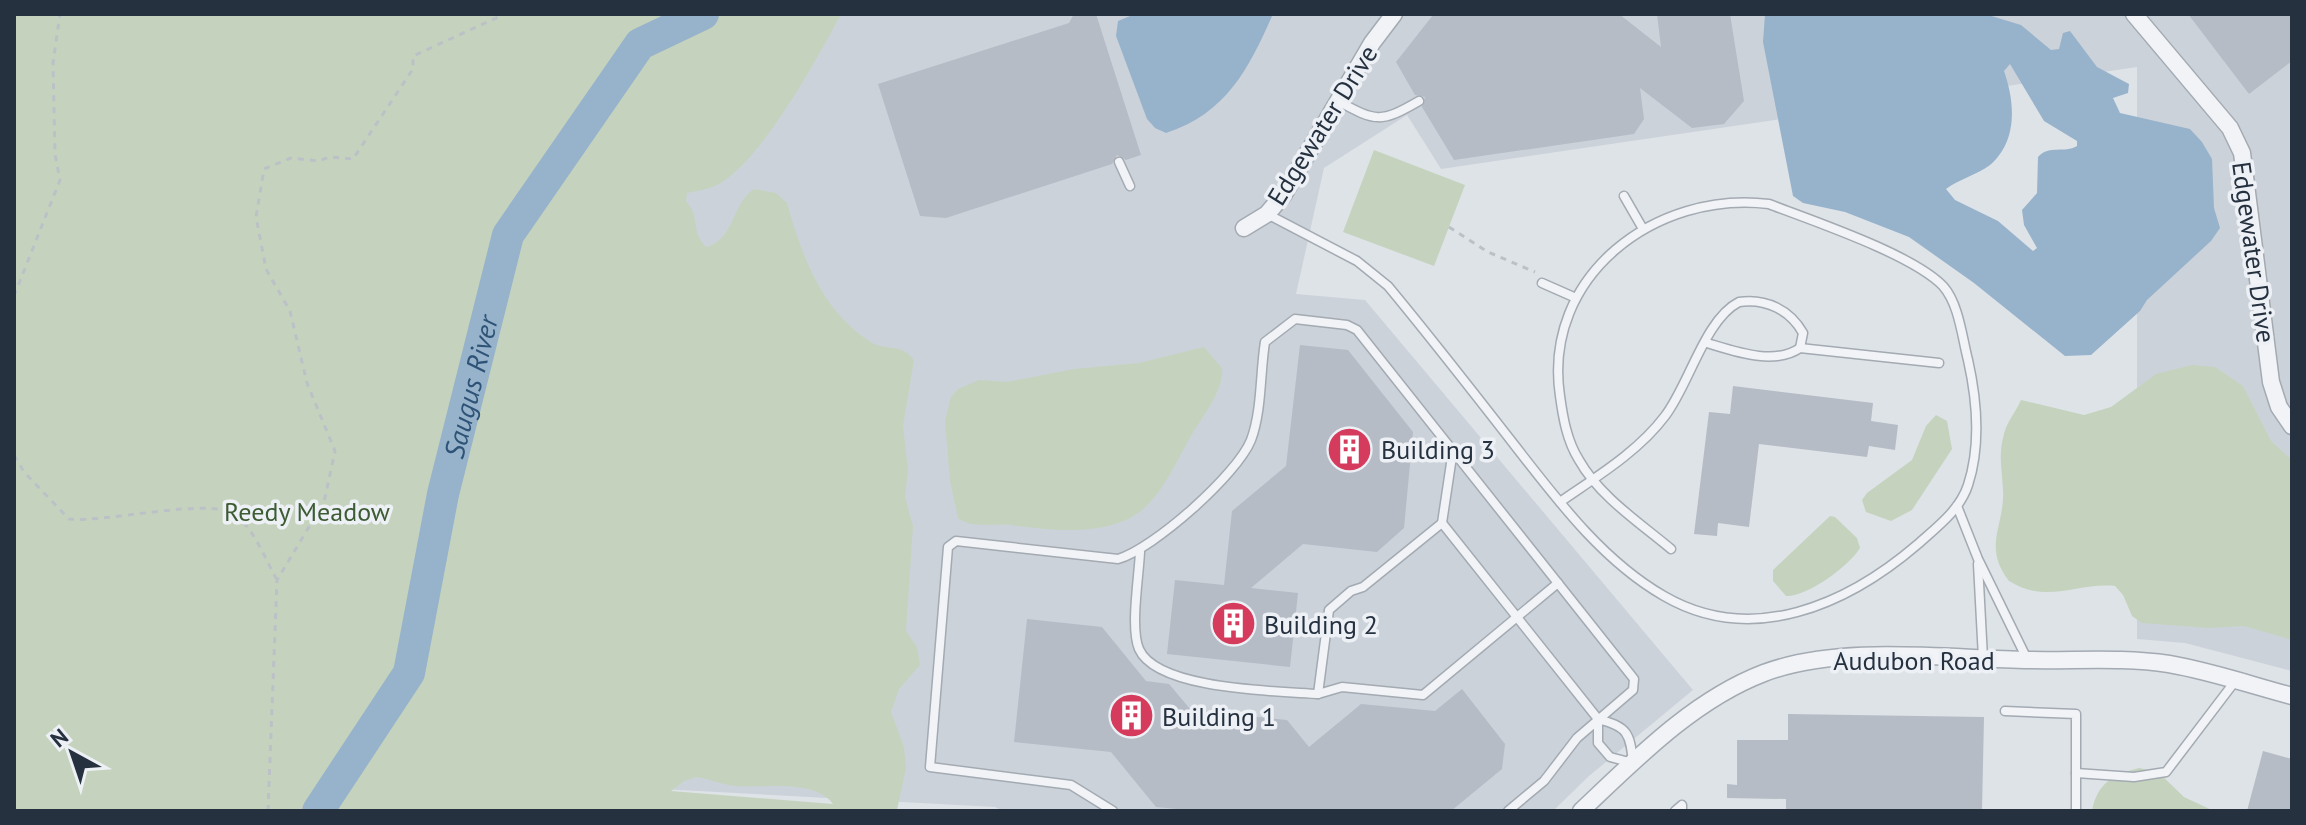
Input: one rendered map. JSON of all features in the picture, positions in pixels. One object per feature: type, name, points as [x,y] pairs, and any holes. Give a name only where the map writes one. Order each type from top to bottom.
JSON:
[{"type":"street","name":"Edgewater Drive","points":[[1244,228],[1267,214],[1284,194],[1338,101],[1394,14]]},
{"type":"street","name":"Edgewater Drive","points":[[2134,14],[2230,128],[2242,153],[2271,382],[2279,407],[2292,426]]},
{"type":"street","name":"Audubon Road","points":[[1581,811],[1633,763],[1725,692],[1783,667],[1861,657],[2156,663],[2292,696]]},
{"type":"lane","points":[[1338,101],[1377,119],[1391,117],[1419,101]]},
{"type":"lane","points":[[1119,162],[1130,186]]},
{"type":"lane","points":[[1624,196],[1643,229]]},
{"type":"lane","points":[[1267,214],[1357,261],[1388,286],[1560,502],[1599,544],[1663,595],[1702,612],[1748,621],[1802,611],[1849,592],[1903,556],[1957,506],[1971,469],[1977,419],[1975,392],[1953,304],[1934,278],[1908,262],[1769,204],[1707,205],[1671,215],[1643,229],[1600,262],[1576,298],[1563,333],[1556,372],[1567,433],[1580,462],[1593,479],[1671,549]]},
{"type":"lane","points":[[1544,280],[1576,298]]},
{"type":"lane","points":[[1560,502],[1635,447],[1666,415],[1728,309],[1748,300],[1776,307],[1789,316],[1803,333],[1800,348]]},
{"type":"lane","points":[[1113,811],[1071,785],[935,770],[929,766],[948,549],[956,541],[1118,559],[1140,552],[1187,513],[1245,453],[1252,437],[1265,342],[1290,320],[1344,324],[1357,330],[1635,681],[1633,690],[1570,745],[1544,781],[1508,811]]},
{"type":"lane","points":[[1707,343],[1767,356],[1785,355],[1800,348],[1939,363]]},
{"type":"lane","points":[[1318,694],[1330,608],[1351,591],[1363,587],[1442,523],[1453,450]]},
{"type":"lane","points":[[1957,506],[1978,559],[2027,660]]},
{"type":"lane","points":[[1442,523],[1598,719],[1619,725],[1631,738],[1633,763],[1610,757],[1598,743],[1598,719]]},
{"type":"lane","points":[[1140,552],[1135,632],[1138,648],[1154,667],[1212,686],[1318,694],[1342,687],[1423,695],[1558,583]]},
{"type":"lane","points":[[1978,559],[1983,659]]},
{"type":"lane","points":[[2076,773],[2134,777],[2166,772],[2236,680]]},
{"type":"lane","points":[[2005,711],[2076,714],[2076,811]]},
{"type":"lane","points":[[1675,811],[1682,805],[1682,811]]},
{"type":"path","points":[[14,296],[60,180],[55,154],[53,63],[60,14]]},
{"type":"path","points":[[268,811],[277,580],[324,502],[335,451],[307,383],[290,311],[266,269],[256,217],[264,169],[291,158],[318,161],[330,157],[353,159],[413,69],[413,56],[505,14]]},
{"type":"path","points":[[1449,227],[1488,252],[1544,280]]},
{"type":"path","points":[[14,455],[24,472],[69,519],[93,522],[202,507],[231,512],[247,526],[277,580]]},
{"type":"shaded area","points":[[765,14],[2292,14],[2292,671],[2185,643],[2137,639],[2137,67],[1441,169],[1407,115],[1324,168],[1296,294],[1365,300],[1693,690],[1589,776],[1553,811],[1003,811],[995,807],[604,786],[596,235]]},
{"type":"green space","name":"Reedy Meadow","points":[[14,14],[841,14],[786,108],[752,155],[717,185],[687,193],[686,201],[693,213],[701,242],[706,247],[728,230],[741,203],[754,189],[776,193],[787,203],[807,262],[838,313],[869,341],[904,351],[914,360],[903,426],[908,470],[905,497],[913,526],[906,631],[917,647],[920,665],[899,689],[891,712],[904,747],[906,768],[897,810],[905,811],[14,811]],"holes":[[[697,777],[729,785],[799,787],[812,790],[833,804],[671,791],[684,781]]]},
{"type":"green space","points":[[1374,150],[1465,185],[1434,266],[1343,232]]},
{"type":"green space","points":[[1204,347],[1222,368],[1220,385],[1164,484],[1142,510],[1112,525],[1078,530],[976,525],[958,518],[950,481],[945,421],[951,397],[958,389],[979,380],[1007,382],[1074,369],[1139,363]]},
{"type":"green space","points":[[2192,365],[2215,367],[2243,386],[2271,441],[2292,460],[2292,640],[2244,626],[2209,628],[2142,623],[2132,616],[2123,595],[2115,586],[2037,591],[2009,581],[2001,569],[1996,546],[2003,503],[2001,449],[2005,429],[2021,400],[2084,415],[2111,407],[2156,374]]},
{"type":"green space","points":[[1936,415],[1947,421],[1952,449],[1912,510],[1891,521],[1866,512],[1862,500],[1867,493],[1912,460],[1926,426]]},
{"type":"green space","points":[[1830,516],[1857,538],[1860,548],[1827,579],[1805,591],[1786,596],[1773,581],[1773,570]]},
{"type":"green space","points":[[2139,768],[2158,772],[2184,797],[2214,811],[2092,811],[2098,793],[2108,781]]},
{"type":"water","points":[[1135,14],[1273,14],[1245,70],[1220,101],[1205,114],[1166,133],[1155,128],[1147,119],[1116,36],[1118,21]]},
{"type":"water","points":[[1765,14],[1985,14],[2021,25],[2051,50],[2059,49],[2063,33],[2070,31],[2097,67],[2129,84],[2128,93],[2113,98],[2120,113],[2190,129],[2202,142],[2212,159],[2214,208],[2220,228],[2211,241],[2147,300],[2140,311],[2091,355],[2065,356],[1974,283],[1909,237],[1845,212],[1803,203],[1793,196],[1763,42]],"holes":[[[2010,64],[2044,121],[2077,141],[2077,146],[2047,151],[2038,157],[2037,193],[2022,210],[2024,225],[2037,248],[2033,251],[1998,221],[1955,200],[1946,189],[1990,165],[2006,145],[2012,108],[2004,71]]]},
{"type":"building","points":[[1074,14],[1096,14],[1141,155],[1126,160],[1117,155],[1112,164],[946,218],[920,216],[878,84],[1069,23]]},
{"type":"building","points":[[1619,14],[1661,47],[1657,14],[1730,14],[1744,101],[1724,124],[1692,128],[1640,88],[1644,119],[1634,134],[1454,160],[1422,107],[1425,97],[1415,95],[1396,62],[1433,15]]},
{"type":"building","points":[[2188,14],[2292,14],[2292,61],[2249,94]]},
{"type":"building","name":"Building 3","points":[[1300,345],[1348,350],[1413,432],[1404,528],[1377,552],[1303,544],[1251,588],[1298,593],[1290,667],[1167,654],[1175,580],[1224,585],[1232,511],[1286,466]]},
{"type":"building","points":[[1733,386],[1873,403],[1871,421],[1898,425],[1895,450],[1869,446],[1867,457],[1759,444],[1749,527],[1718,523],[1717,536],[1694,534],[1709,412],[1730,414]]},
{"type":"building","name":"Building 1","points":[[1027,619],[1102,627],[1146,681],[1169,684],[1191,710],[1287,720],[1309,747],[1361,704],[1435,711],[1462,689],[1505,744],[1502,769],[1451,811],[1197,811],[1156,807],[1111,752],[1014,742]]},
{"type":"building","points":[[1788,714],[1984,717],[1982,811],[1786,811],[1786,799],[1727,798],[1727,784],[1737,785],[1737,740],[1788,740]]},
{"type":"building","points":[[2263,751],[2292,759],[2292,811],[2247,811]]},
{"type":"waterway","name":"Saugus River","points":[[318,811],[409,673],[443,494],[508,235],[640,44],[703,14]]},
{"type":"place","name":"Building 3","points":[[1350,449]]},
{"type":"place","name":"Building 2","points":[[1233,624]]},
{"type":"place","name":"Building 1","points":[[1131,716]]}]
